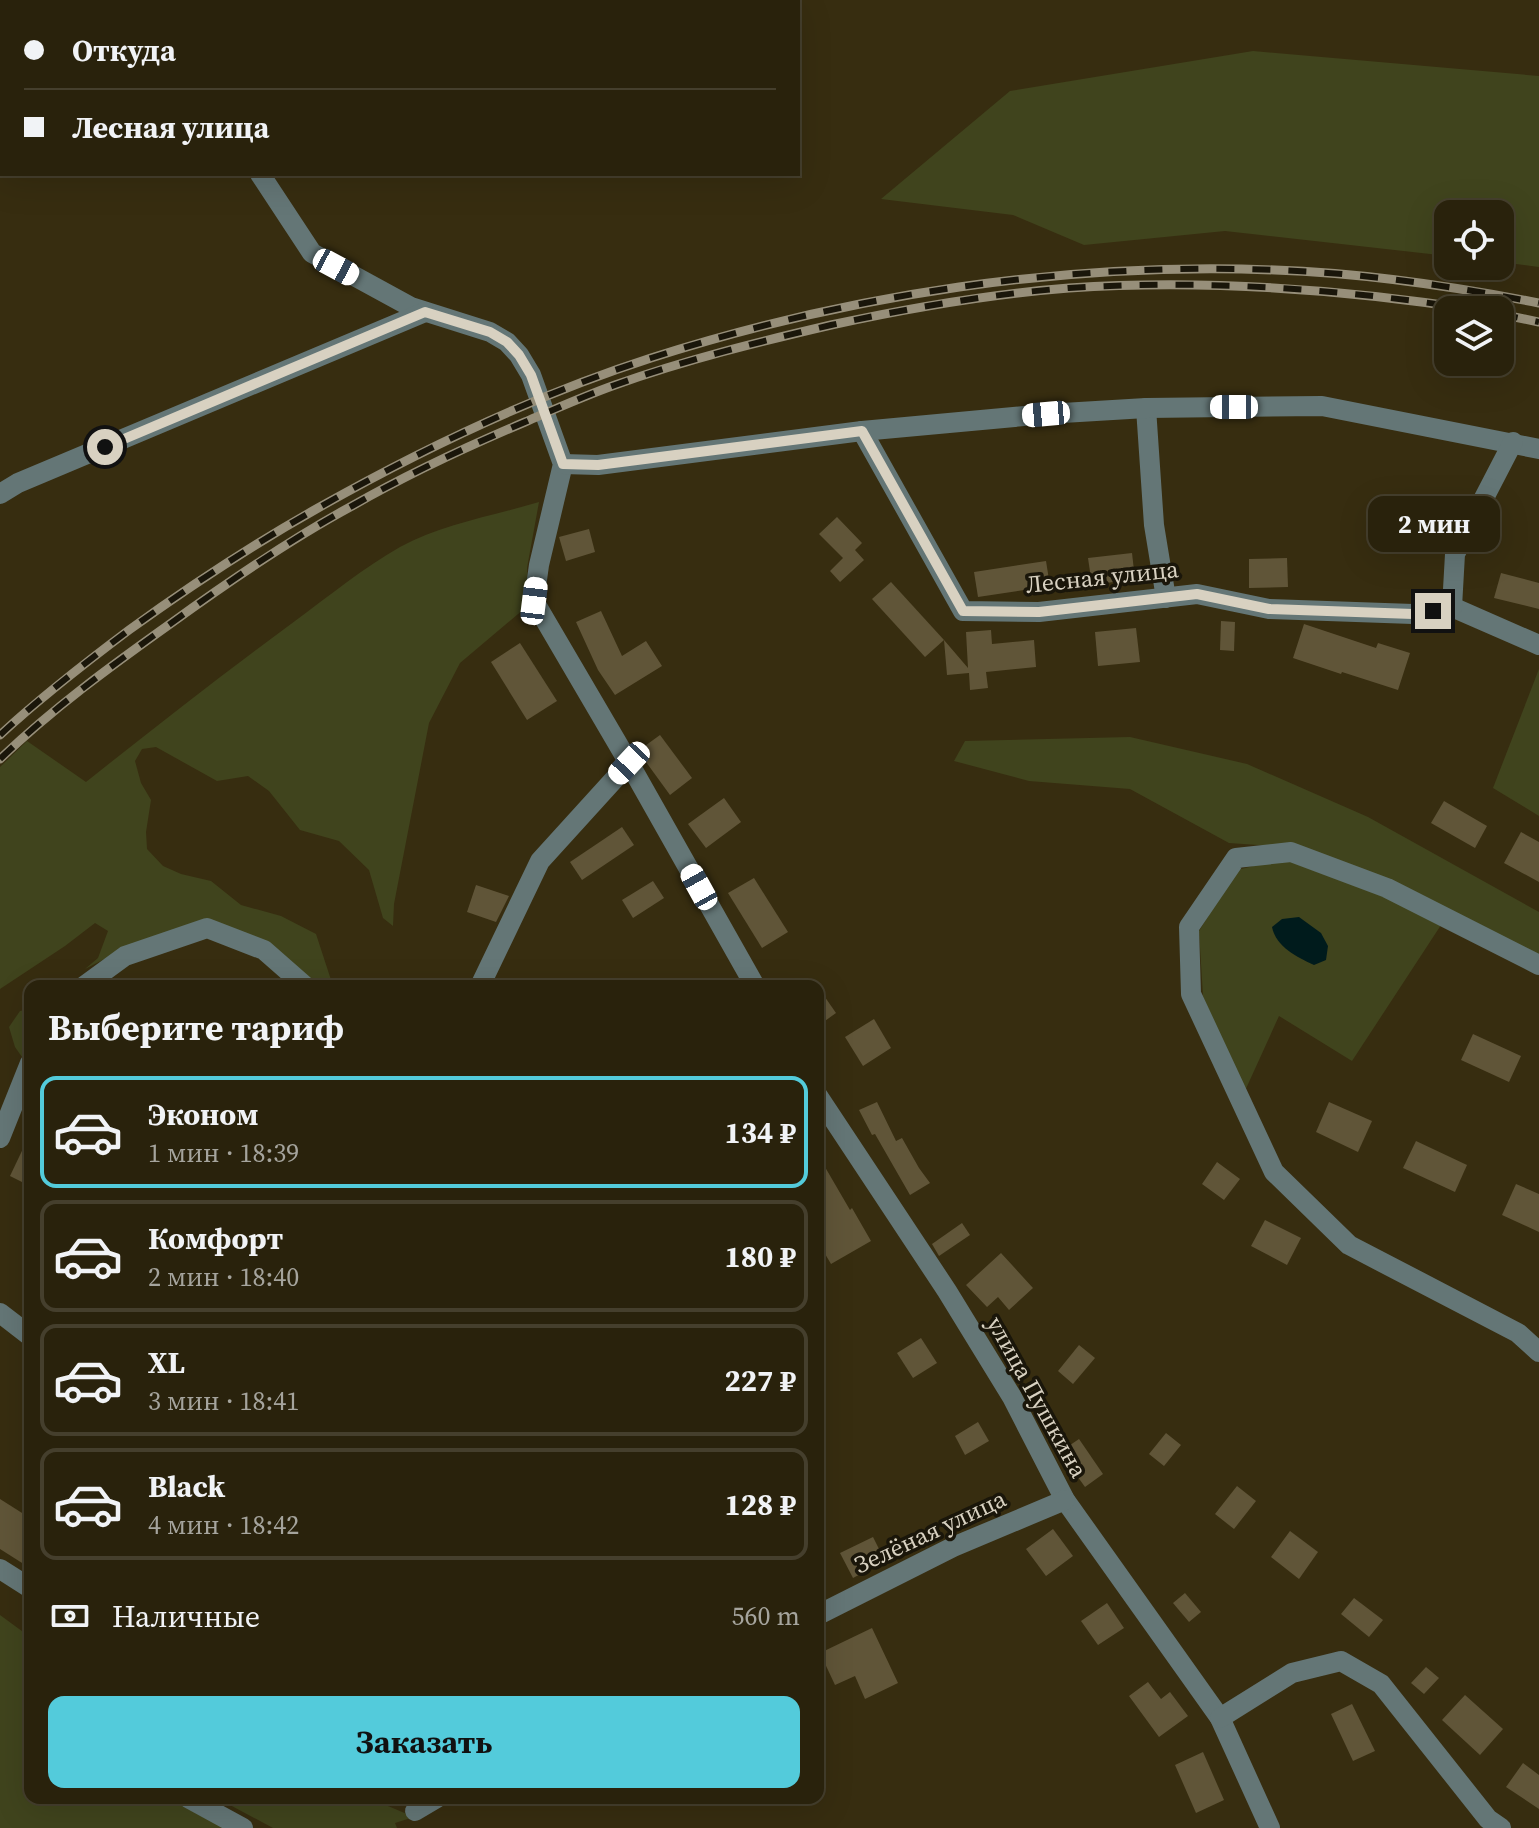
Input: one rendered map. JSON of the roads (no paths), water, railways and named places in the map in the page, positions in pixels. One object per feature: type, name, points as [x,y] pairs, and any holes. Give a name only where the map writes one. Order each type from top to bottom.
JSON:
[{"type":"street","points":[[261,176],[312,253],[411,307],[490,332],[507,342],[519,355],[531,375],[563,464],[539,565],[534,601],[752,980]]},
{"type":"street","points":[[0,494],[18,483],[425,312]]},
{"type":"street","points":[[563,464],[598,465],[862,431],[1146,408],[1322,406],[1539,449]]},
{"type":"street","points":[[1146,408],[1154,525],[1166,598]]},
{"type":"street","name":"Лесная улица","points":[[862,431],[963,611],[1039,612],[1197,594],[1269,609],[1413,614],[1452,607]]},
{"type":"street","points":[[1513,442],[1455,554],[1452,607],[1539,645]]},
{"type":"street","points":[[483,980],[540,861],[629,763]]},
{"type":"street","points":[[1539,965],[1387,888],[1291,852],[1236,858],[1189,927],[1191,994],[1274,1172],[1349,1245],[1518,1333],[1539,1352]]},
{"type":"street","points":[[92,980],[125,956],[207,928],[264,950],[298,980]]},
{"type":"street","points":[[0,1138],[24,1078]]},
{"type":"street","name":"улица Пушкина","points":[[824,1105],[947,1291],[1012,1397],[1065,1500],[1220,1718],[1270,1828]]},
{"type":"street","points":[[0,1313],[24,1331]]},
{"type":"street","name":"Зелёная улица","points":[[824,1612],[953,1547],[1065,1500]]},
{"type":"street","points":[[0,1569],[24,1584]]},
{"type":"street","points":[[1220,1718],[1292,1673],[1341,1661],[1381,1684],[1488,1819],[1501,1828]]},
{"type":"street","points":[[199,1804],[243,1828]]},
{"type":"street","points":[[415,1811],[427,1804]]},
{"type":"water","points":[[1299,917],[1321,933],[1328,946],[1326,960],[1314,965],[1294,955],[1274,934],[1272,927],[1282,919]]},
{"type":"railway","points":[[0,735],[80,668],[175,598],[269,536],[358,486],[523,406],[651,358],[727,336],[881,300],[1038,277],[1117,271],[1275,270],[1342,274],[1441,286],[1539,303]]},
{"type":"railway","points":[[0,759],[61,705],[126,656],[236,577],[328,519],[481,441],[592,394],[668,367],[776,338],[890,313],[980,298],[1069,288],[1223,285],[1325,291],[1434,304]]},
{"type":"railway","points":[[1514,317],[1539,322]]}]
